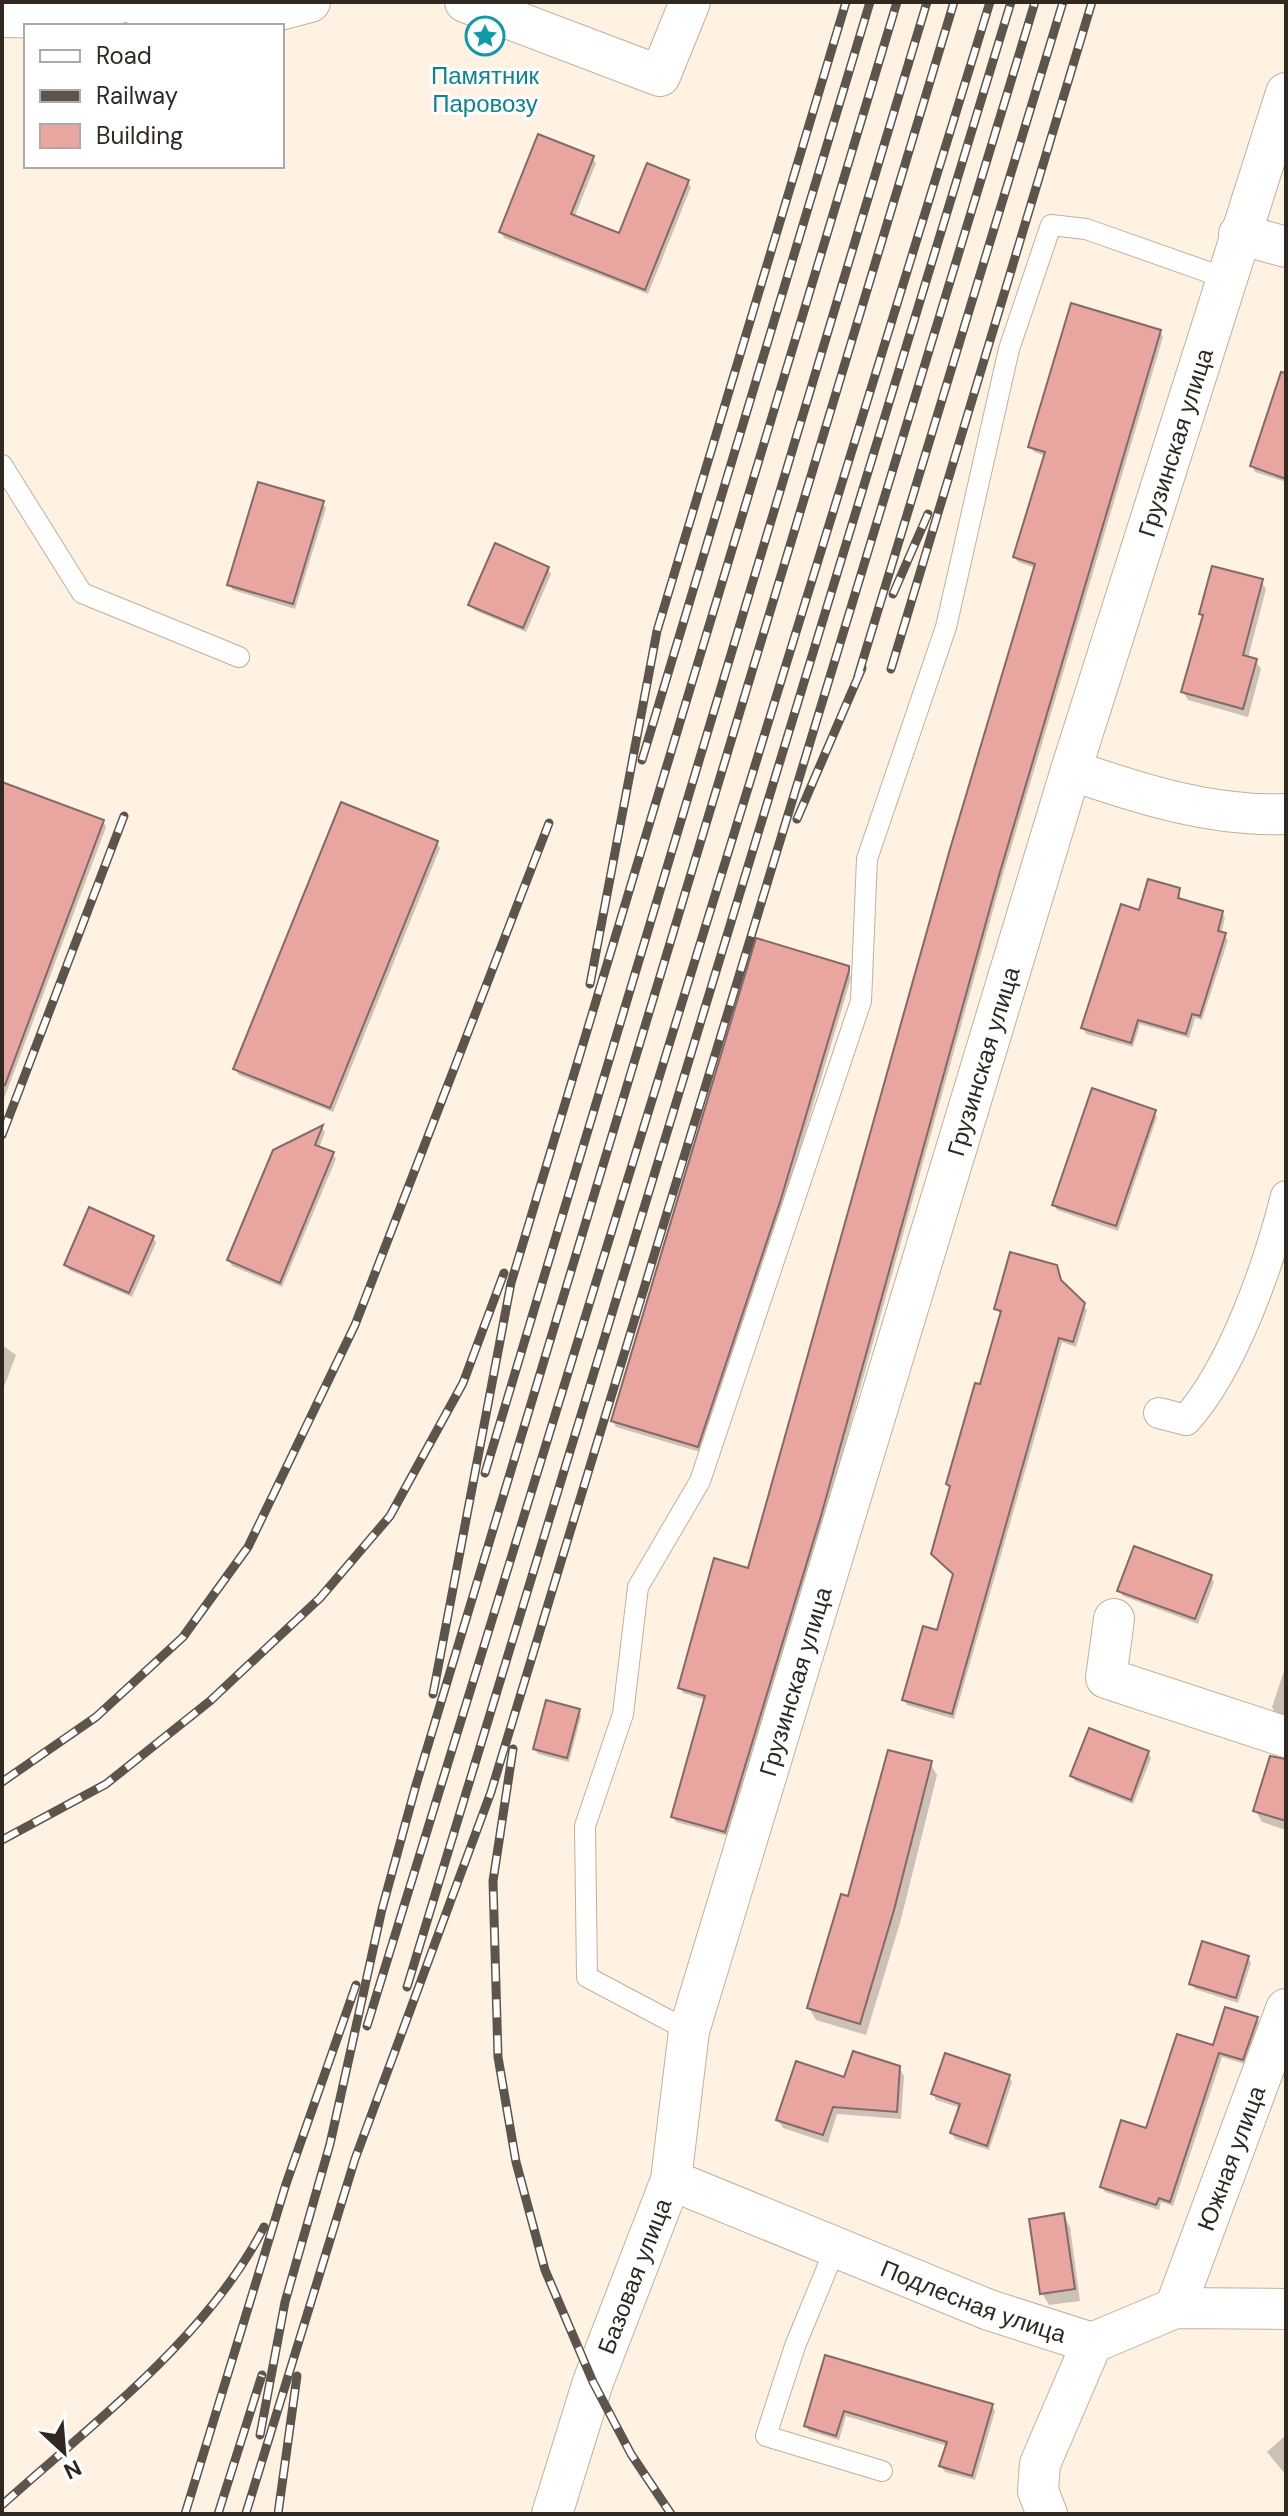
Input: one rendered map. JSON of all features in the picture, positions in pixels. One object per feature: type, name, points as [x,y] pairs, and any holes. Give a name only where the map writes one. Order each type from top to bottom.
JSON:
[{"type":"street","points":[[2,17],[63,18],[123,2]]},
{"type":"street","points":[[134,2],[146,12],[250,18],[310,2]]},
{"type":"street","points":[[465,2],[660,76],[690,2]]},
{"type":"street","name":"Грузинская улица","points":[[689,2031],[1071,770],[1286,93]]},
{"type":"street","points":[[1239,234],[1286,247]]},
{"type":"street","points":[[1071,770],[1142,795],[1254,815],[1286,814]]},
{"type":"street","points":[[1159,1413],[1186,1420],[1205,1399],[1268,1266],[1286,1196]]},
{"type":"street","points":[[1114,1619],[1106,1678],[1286,1737]]},
{"type":"street","name":"Южная улица","points":[[1175,2308],[1286,2009]]},
{"type":"street","name":"Базовая улица","points":[[552,2514],[593,2382],[671,2180],[689,2031]]},
{"type":"street","name":"Подлесная улица","points":[[671,2180],[989,2310],[1092,2343],[1175,2308],[1286,2309]]},
{"type":"street","points":[[1047,2514],[1038,2491],[1040,2464],[1092,2343]]},
{"type":"lane","points":[[689,2031],[587,1977],[585,1826],[623,1714],[638,1587],[700,1481],[861,1001],[867,859],[946,627],[1009,349],[1051,225],[1086,229],[1225,278]]},
{"type":"lane","points":[[2,465],[82,593],[239,657]]},
{"type":"lane","points":[[835,2249],[795,2346],[766,2436],[882,2471]]},
{"type":"building","points":[[538,134],[594,156],[571,214],[619,233],[647,163],[689,180],[645,290],[499,232]]},
{"type":"building","points":[[1071,303],[1161,330],[1000,872],[821,1516],[725,1832],[671,1817],[705,1696],[678,1688],[714,1558],[748,1568],[950,849],[1035,564],[1013,557],[1045,452],[1028,447]]},
{"type":"building","points":[[1281,372],[1286,373],[1286,479],[1250,466]]},
{"type":"building","points":[[258,482],[324,501],[293,604],[227,585]]},
{"type":"building","points":[[495,543],[549,567],[523,628],[468,605]]},
{"type":"building","points":[[1212,566],[1263,579],[1243,655],[1257,659],[1243,709],[1181,692],[1203,615],[1199,614]]},
{"type":"building","points":[[2,782],[104,820],[5,1085],[2,1085]]},
{"type":"building","points":[[341,802],[438,841],[330,1108],[233,1069]]},
{"type":"building","points":[[1148,879],[1180,888],[1178,898],[1223,911],[1218,931],[1226,933],[1200,1016],[1192,1014],[1186,1034],[1138,1020],[1131,1043],[1081,1028],[1121,904],[1139,910]]},
{"type":"building","points":[[756,938],[849,966],[849,971],[781,1199],[698,1447],[611,1421]]},
{"type":"building","points":[[1092,1088],[1156,1110],[1116,1226],[1052,1205]]},
{"type":"building","points":[[323,1125],[315,1145],[334,1152],[280,1283],[227,1260],[273,1150]]},
{"type":"building","points":[[89,1207],[154,1236],[129,1293],[64,1265]]},
{"type":"building","points":[[1010,1252],[1057,1265],[1061,1280],[1085,1303],[1073,1342],[1059,1338],[952,1714],[902,1700],[923,1626],[937,1630],[953,1574],[931,1554],[950,1486],[946,1484],[975,1383],[980,1384],[1001,1311],[994,1309]]},
{"type":"building","points":[[1134,1546],[1212,1575],[1195,1619],[1117,1591]]},
{"type":"building","points":[[546,1700],[580,1709],[567,1758],[533,1749]]},
{"type":"building","points":[[1089,1728],[1149,1751],[1131,1800],[1070,1776]]},
{"type":"building","points":[[888,1750],[932,1761],[894,1910],[860,2024],[807,2008],[841,1894],[848,1896]]},
{"type":"building","points":[[1270,1756],[1286,1759],[1286,1821],[1253,1811]]},
{"type":"building","points":[[1202,1941],[1249,1956],[1236,1998],[1189,1984]]},
{"type":"building","points":[[1225,2007],[1258,2017],[1243,2060],[1219,2053],[1170,2202],[1159,2198],[1156,2205],[1100,2187],[1121,2120],[1146,2128],[1177,2034],[1213,2045]]},
{"type":"building","points":[[853,2051],[900,2066],[897,2112],[833,2107],[823,2135],[776,2120],[796,2061],[844,2077]]},
{"type":"building","points":[[945,2053],[1010,2075],[987,2146],[950,2133],[960,2104],[931,2094]]},
{"type":"building","points":[[1064,2213],[1075,2289],[1040,2294],[1029,2219]]},
{"type":"building","points":[[825,2355],[993,2404],[972,2476],[939,2466],[947,2442],[844,2411],[836,2436],[804,2426]]},
{"type":"railway","points":[[590,984],[657,631],[846,2]]},
{"type":"railway","points":[[642,760],[870,2]]},
{"type":"railway","points":[[433,1694],[511,1283],[897,2]]},
{"type":"railway","points":[[485,1473],[927,2]]},
{"type":"railway","points":[[260,2435],[285,2302],[330,2144],[382,1909],[416,1785],[954,2]]},
{"type":"railway","points":[[367,2026],[990,2]]},
{"type":"railway","points":[[407,1987],[1011,2]]},
{"type":"railway","points":[[246,2513],[355,2159],[491,1792],[1035,2]]},
{"type":"railway","points":[[858,676],[1063,2]]},
{"type":"railway","points":[[891,669],[1092,2]]},
{"type":"railway","points":[[893,594],[928,514]]},
{"type":"railway","points":[[797,819],[862,668]]},
{"type":"railway","points":[[2,1135],[124,816]]},
{"type":"railway","points":[[2,1782],[96,1717],[183,1637],[248,1547],[355,1325],[549,823]]},
{"type":"railway","points":[[2,1840],[106,1784],[210,1701],[320,1598],[390,1516],[463,1383],[504,1273]]},
{"type":"railway","points":[[513,1749],[493,1881],[498,2057],[516,2162],[545,2270],[593,2382],[631,2454],[671,2514]]},
{"type":"railway","points":[[185,2514],[286,2184],[356,1985]]},
{"type":"railway","points":[[2,2505],[110,2410],[180,2342],[240,2267],[264,2227]]},
{"type":"railway","points":[[218,2514],[262,2375]]},
{"type":"railway","points":[[278,2514],[297,2376]]},
{"type":"place","name":"Памятник Паровозу","points":[[485,36]]}]
